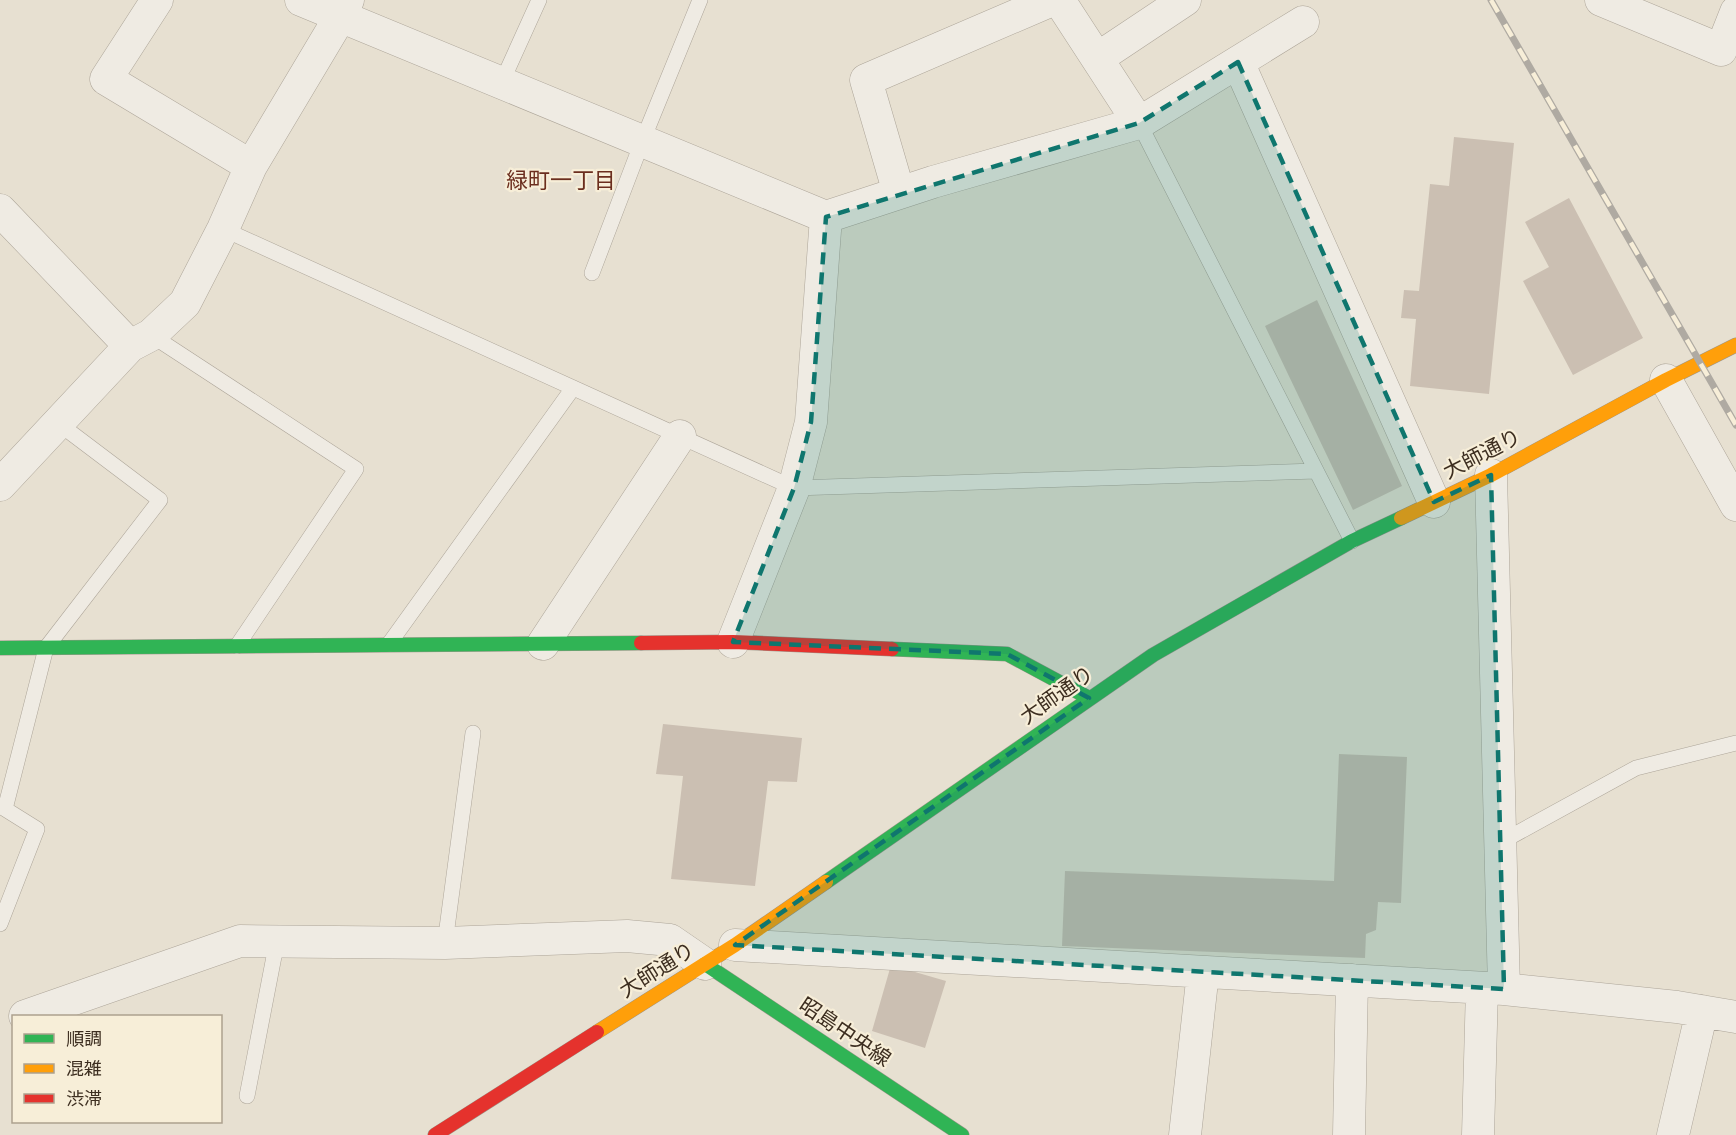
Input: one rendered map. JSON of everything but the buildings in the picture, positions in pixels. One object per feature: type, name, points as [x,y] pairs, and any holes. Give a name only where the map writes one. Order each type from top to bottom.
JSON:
[{"type":"street","points":[[157,0],[106,79],[251,166]]},
{"type":"street","points":[[301,0],[344,9],[501,84],[826,217],[899,193],[1139,123],[1303,22]]},
{"type":"street","points":[[899,193],[866,80],[1052,0]]},
{"type":"street","points":[[1059,0],[1139,123]]},
{"type":"street","points":[[1098,58],[1185,0]]},
{"type":"street","points":[[1601,0],[1721,50],[1736,12]]},
{"type":"street","points":[[0,485],[140,340],[185,303],[223,230],[251,166],[344,9]]},
{"type":"street","points":[[1238,63],[1434,502]]},
{"type":"street","points":[[0,210],[140,340]]},
{"type":"street","points":[[733,642],[794,488],[811,422],[826,217]]},
{"type":"street","name":"大師通り","points":[[435,1135],[735,945],[1153,655],[1352,541],[1491,475],[1666,380],[1736,345]]},
{"type":"street","points":[[1666,380],[1736,505]]},
{"type":"street","points":[[543,644],[680,436]]},
{"type":"street","points":[[1478,1135],[1493,988],[1501,842],[1491,475]]},
{"type":"street","points":[[0,648],[733,642],[1007,654],[1089,698]]},
{"type":"street","points":[[31,1015],[240,941],[445,943],[627,936],[670,940],[705,964]]},
{"type":"street","points":[[735,945],[1493,988],[1702,1011],[1736,1017]]},
{"type":"street","name":"昭島中央線","points":[[705,964],[963,1135]]},
{"type":"street","points":[[1185,1135],[1203,972]]},
{"type":"street","points":[[1349,1135],[1352,980]]},
{"type":"street","points":[[1673,1135],[1702,1011]]},
{"type":"lane","points":[[501,84],[539,0]]},
{"type":"lane","points":[[592,273],[700,0]]},
{"type":"lane","points":[[1139,123],[1352,541]]},
{"type":"lane","points":[[223,230],[794,488],[1316,471]]},
{"type":"lane","points":[[140,340],[356,469],[237,647]]},
{"type":"lane","points":[[388,645],[573,387]]},
{"type":"lane","points":[[0,924],[37,829],[5,809],[46,648],[160,500],[58,423]]},
{"type":"lane","points":[[445,943],[473,733]]},
{"type":"lane","points":[[1501,842],[1636,768],[1736,743]]},
{"type":"lane","points":[[247,1096],[277,941]]},
{"type":"highlighted area","points":[[1238,62],[1434,502],[1491,475],[1504,989],[735,945],[1089,698],[1007,654],[733,642],[794,488],[811,422],[826,217],[1139,123]]},
{"type":"railway","points":[[1491,0],[1736,425]]},
{"type":"traffic: fast","points":[[826,882],[1153,655],[1352,541],[1401,518]]},
{"type":"traffic: fast","points":[[0,648],[641,643]]},
{"type":"traffic: fast","points":[[892,649],[1007,654],[1089,698]]},
{"type":"traffic: fast","points":[[705,964],[962,1135]]},
{"type":"traffic: slow","points":[[1401,518],[1491,475],[1666,380],[1736,345]]},
{"type":"traffic: slow","points":[[597,1032],[735,945],[826,882]]},
{"type":"traffic: jam","points":[[641,643],[733,642],[892,649]]},
{"type":"traffic: jam","points":[[435,1135],[597,1032]]},
{"type":"district","name":"緑町一丁目","points":[[561,180]]}]
